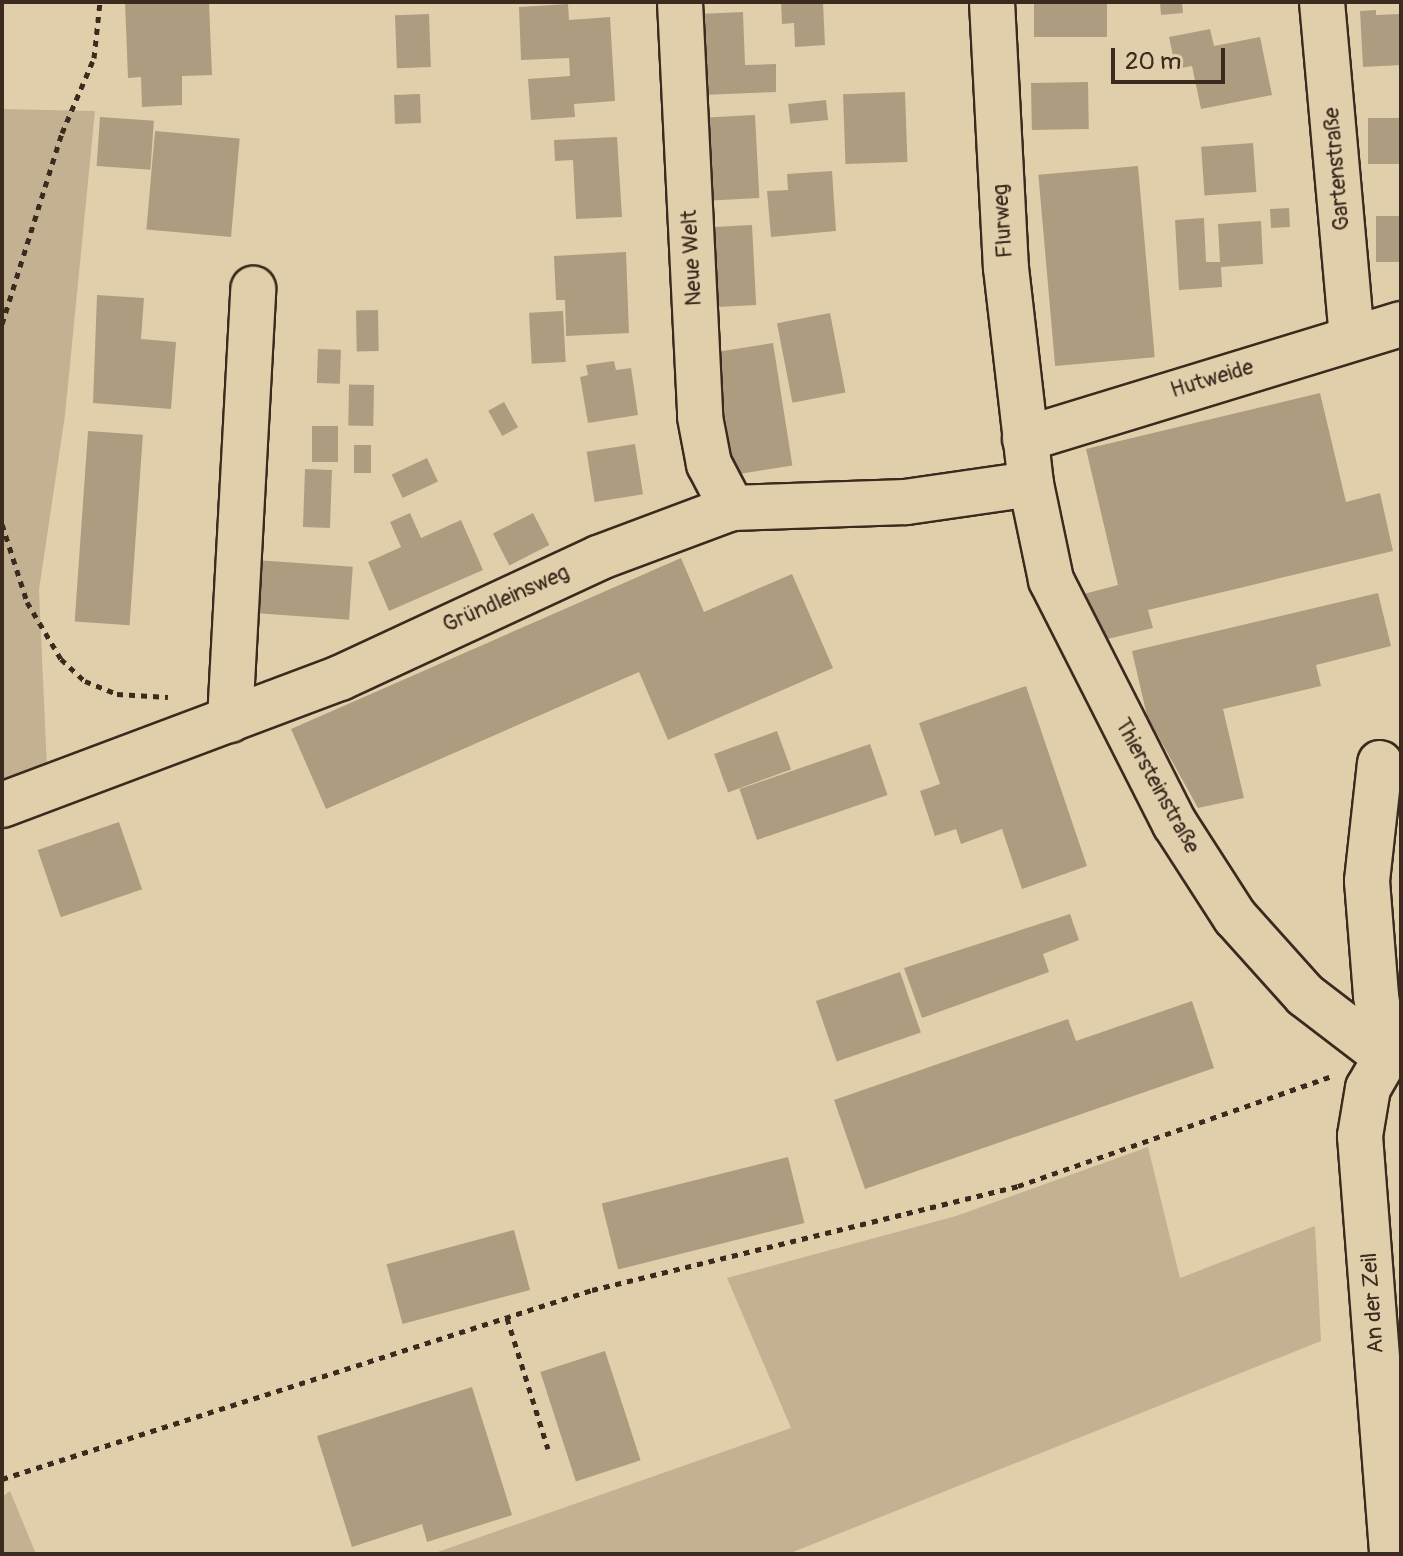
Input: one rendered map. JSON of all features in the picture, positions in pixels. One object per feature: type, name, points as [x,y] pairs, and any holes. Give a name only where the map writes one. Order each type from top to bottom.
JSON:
[{"type":"street","name":"Neue Welt","points":[[680,2],[700,417],[709,464],[732,508]]},
{"type":"street","name":"Flurweg","points":[[992,2],[1005,253],[1025,439]]},
{"type":"street","name":"Gartenstraße","points":[[1322,2],[1352,337]]},
{"type":"street","points":[[219,724],[253,289]]},
{"type":"street","name":"Hutweide","points":[[1025,439],[1401,324]]},
{"type":"street","name":"Thiersteinstraße","points":[[1025,439],[1051,580],[1068,621],[1203,870],[1265,955],[1305,995],[1394,1056]]},
{"type":"street","name":"Gründleinsweg","points":[[2,805],[340,678],[598,558],[732,508],[906,502],[1031,484]]},
{"type":"street","points":[[1380,763],[1368,893],[1394,1056]]},
{"type":"street","name":"An der Zeil","points":[[1392,1554],[1360,1136],[1368,1088],[1394,1056]]},
{"type":"path","points":[[2,324],[62,133],[94,58],[100,2]]},
{"type":"path","points":[[2,524],[27,602],[61,659],[85,681],[117,694],[151,693],[186,701],[219,724]]},
{"type":"path","points":[[2,1479],[592,1290],[1018,1186],[1394,1056]]},
{"type":"path","points":[[507,1318],[548,1449]]},
{"type":"shaded area","points":[[2,109],[95,111],[65,415],[39,590],[47,768],[2,783]]},
{"type":"shaded area","points":[[1148,1147],[1180,1278],[1315,1226],[1321,1341],[788,1554],[432,1554],[791,1428],[727,1278],[956,1216]]},
{"type":"shaded area","points":[[10,1491],[36,1554],[2,1554],[2,1497]]},
{"type":"building","points":[[125,2],[209,2],[212,75],[182,76],[182,105],[142,107],[141,77],[128,78]]},
{"type":"building","points":[[781,2],[823,2],[825,45],[795,47],[794,23],[782,24]]},
{"type":"building","points":[[1034,2],[1107,2],[1107,37],[1034,37]]},
{"type":"building","points":[[1160,2],[1182,2],[1183,13],[1161,15]]},
{"type":"building","points":[[568,4],[569,20],[610,17],[615,101],[574,104],[575,117],[531,120],[528,79],[570,76],[569,58],[521,60],[519,7]]},
{"type":"building","points":[[1376,10],[1376,15],[1401,14],[1401,65],[1363,67],[1360,11]]},
{"type":"building","points":[[743,12],[745,65],[776,64],[776,92],[701,95],[698,14]]},
{"type":"building","points":[[429,14],[431,67],[397,68],[395,15]]},
{"type":"building","points":[[1210,29],[1214,46],[1260,37],[1272,95],[1201,109],[1192,66],[1176,69],[1169,37]]},
{"type":"building","points":[[1088,82],[1089,129],[1032,130],[1031,83]]},
{"type":"building","points":[[905,92],[907,162],[845,164],[843,94]]},
{"type":"building","points":[[420,94],[421,123],[395,124],[394,95]]},
{"type":"building","points":[[826,100],[828,120],[790,124],[788,104]]},
{"type":"building","points":[[755,115],[759,198],[706,201],[702,118]]},
{"type":"building","points":[[100,117],[154,121],[150,170],[97,166]]},
{"type":"building","points":[[1368,118],[1401,118],[1401,164],[1368,164]]},
{"type":"building","points":[[155,131],[240,138],[231,237],[146,230]]},
{"type":"building","points":[[617,137],[622,217],[576,219],[573,160],[555,161],[554,140]]},
{"type":"building","points":[[1253,143],[1256,192],[1205,196],[1201,147]]},
{"type":"building","points":[[1138,166],[1155,357],[1055,366],[1038,175]]},
{"type":"building","points":[[832,171],[836,231],[771,237],[767,191],[788,190],[787,174]]},
{"type":"building","points":[[1289,208],[1290,227],[1271,228],[1270,209]]},
{"type":"building","points":[[1376,216],[1401,216],[1401,262],[1376,262]]},
{"type":"building","points":[[1204,218],[1206,262],[1220,262],[1218,224],[1261,221],[1263,264],[1221,267],[1222,287],[1179,290],[1175,220]]},
{"type":"building","points":[[752,225],[756,305],[713,307],[709,227]]},
{"type":"building","points":[[626,252],[629,333],[566,336],[565,300],[556,300],[554,256]]},
{"type":"building","points":[[97,295],[144,298],[141,339],[176,342],[171,409],[93,403]]},
{"type":"building","points":[[356,310],[378,310],[379,351],[357,351]]},
{"type":"building","points":[[563,311],[566,362],[532,364],[529,313]]},
{"type":"building","points":[[830,313],[845,393],[792,403],[777,323]]},
{"type":"building","points":[[773,343],[792,465],[734,475],[715,352]]},
{"type":"building","points":[[318,349],[341,350],[340,384],[317,383]]},
{"type":"building","points":[[614,361],[616,370],[631,368],[638,415],[588,423],[580,377],[588,375],[586,365]]},
{"type":"building","points":[[349,385],[374,385],[373,426],[348,426]]},
{"type":"building","points":[[1320,393],[1346,502],[1380,493],[1393,551],[1148,610],[1153,628],[1095,642],[1084,594],[1118,585],[1086,449]]},
{"type":"building","points":[[504,402],[518,427],[502,436],[488,411]]},
{"type":"building","points":[[312,426],[338,426],[338,462],[312,462]]},
{"type":"building","points":[[88,431],[143,435],[130,625],[75,622]]},
{"type":"building","points":[[635,444],[643,494],[595,502],[587,452]]},
{"type":"building","points":[[354,445],[371,445],[371,473],[354,473]]},
{"type":"building","points":[[427,458],[438,482],[403,498],[392,474]]},
{"type":"building","points":[[305,469],[332,470],[330,528],[303,527]]},
{"type":"building","points":[[410,513],[421,538],[461,520],[483,570],[389,611],[368,562],[401,547],[390,522]]},
{"type":"building","points":[[533,513],[549,545],[509,566],[493,533]]},
{"type":"building","points":[[681,558],[704,612],[792,574],[833,668],[668,740],[639,672],[326,809],[291,729]]},
{"type":"building","points":[[255,560],[353,567],[349,620],[251,613]]},
{"type":"building","points":[[1378,593],[1391,646],[1316,665],[1321,686],[1223,709],[1244,798],[1198,808],[1147,716],[1132,651]]},
{"type":"building","points":[[1026,686],[1087,866],[1022,889],[1002,829],[961,844],[956,829],[935,836],[920,791],[940,784],[919,723]]},
{"type":"building","points":[[777,731],[791,770],[728,792],[714,754]]},
{"type":"building","points":[[870,744],[888,795],[757,840],[740,789]]},
{"type":"building","points":[[119,822],[142,889],[61,917],[38,850]]},
{"type":"building","points":[[1070,914],[1079,940],[1043,954],[1049,972],[922,1018],[904,968]]},
{"type":"building","points":[[900,972],[921,1033],[837,1061],[816,1001]]},
{"type":"building","points":[[1192,1001],[1214,1068],[865,1189],[834,1100],[1068,1019],[1076,1041]]},
{"type":"building","points":[[788,1157],[804,1223],[618,1269],[602,1203]]},
{"type":"building","points":[[514,1230],[530,1290],[403,1324],[386,1264]]},
{"type":"building","points":[[605,1351],[641,1460],[576,1481],[540,1372]]},
{"type":"building","points":[[472,1387],[512,1515],[427,1542],[422,1524],[352,1547],[317,1436]]}]
